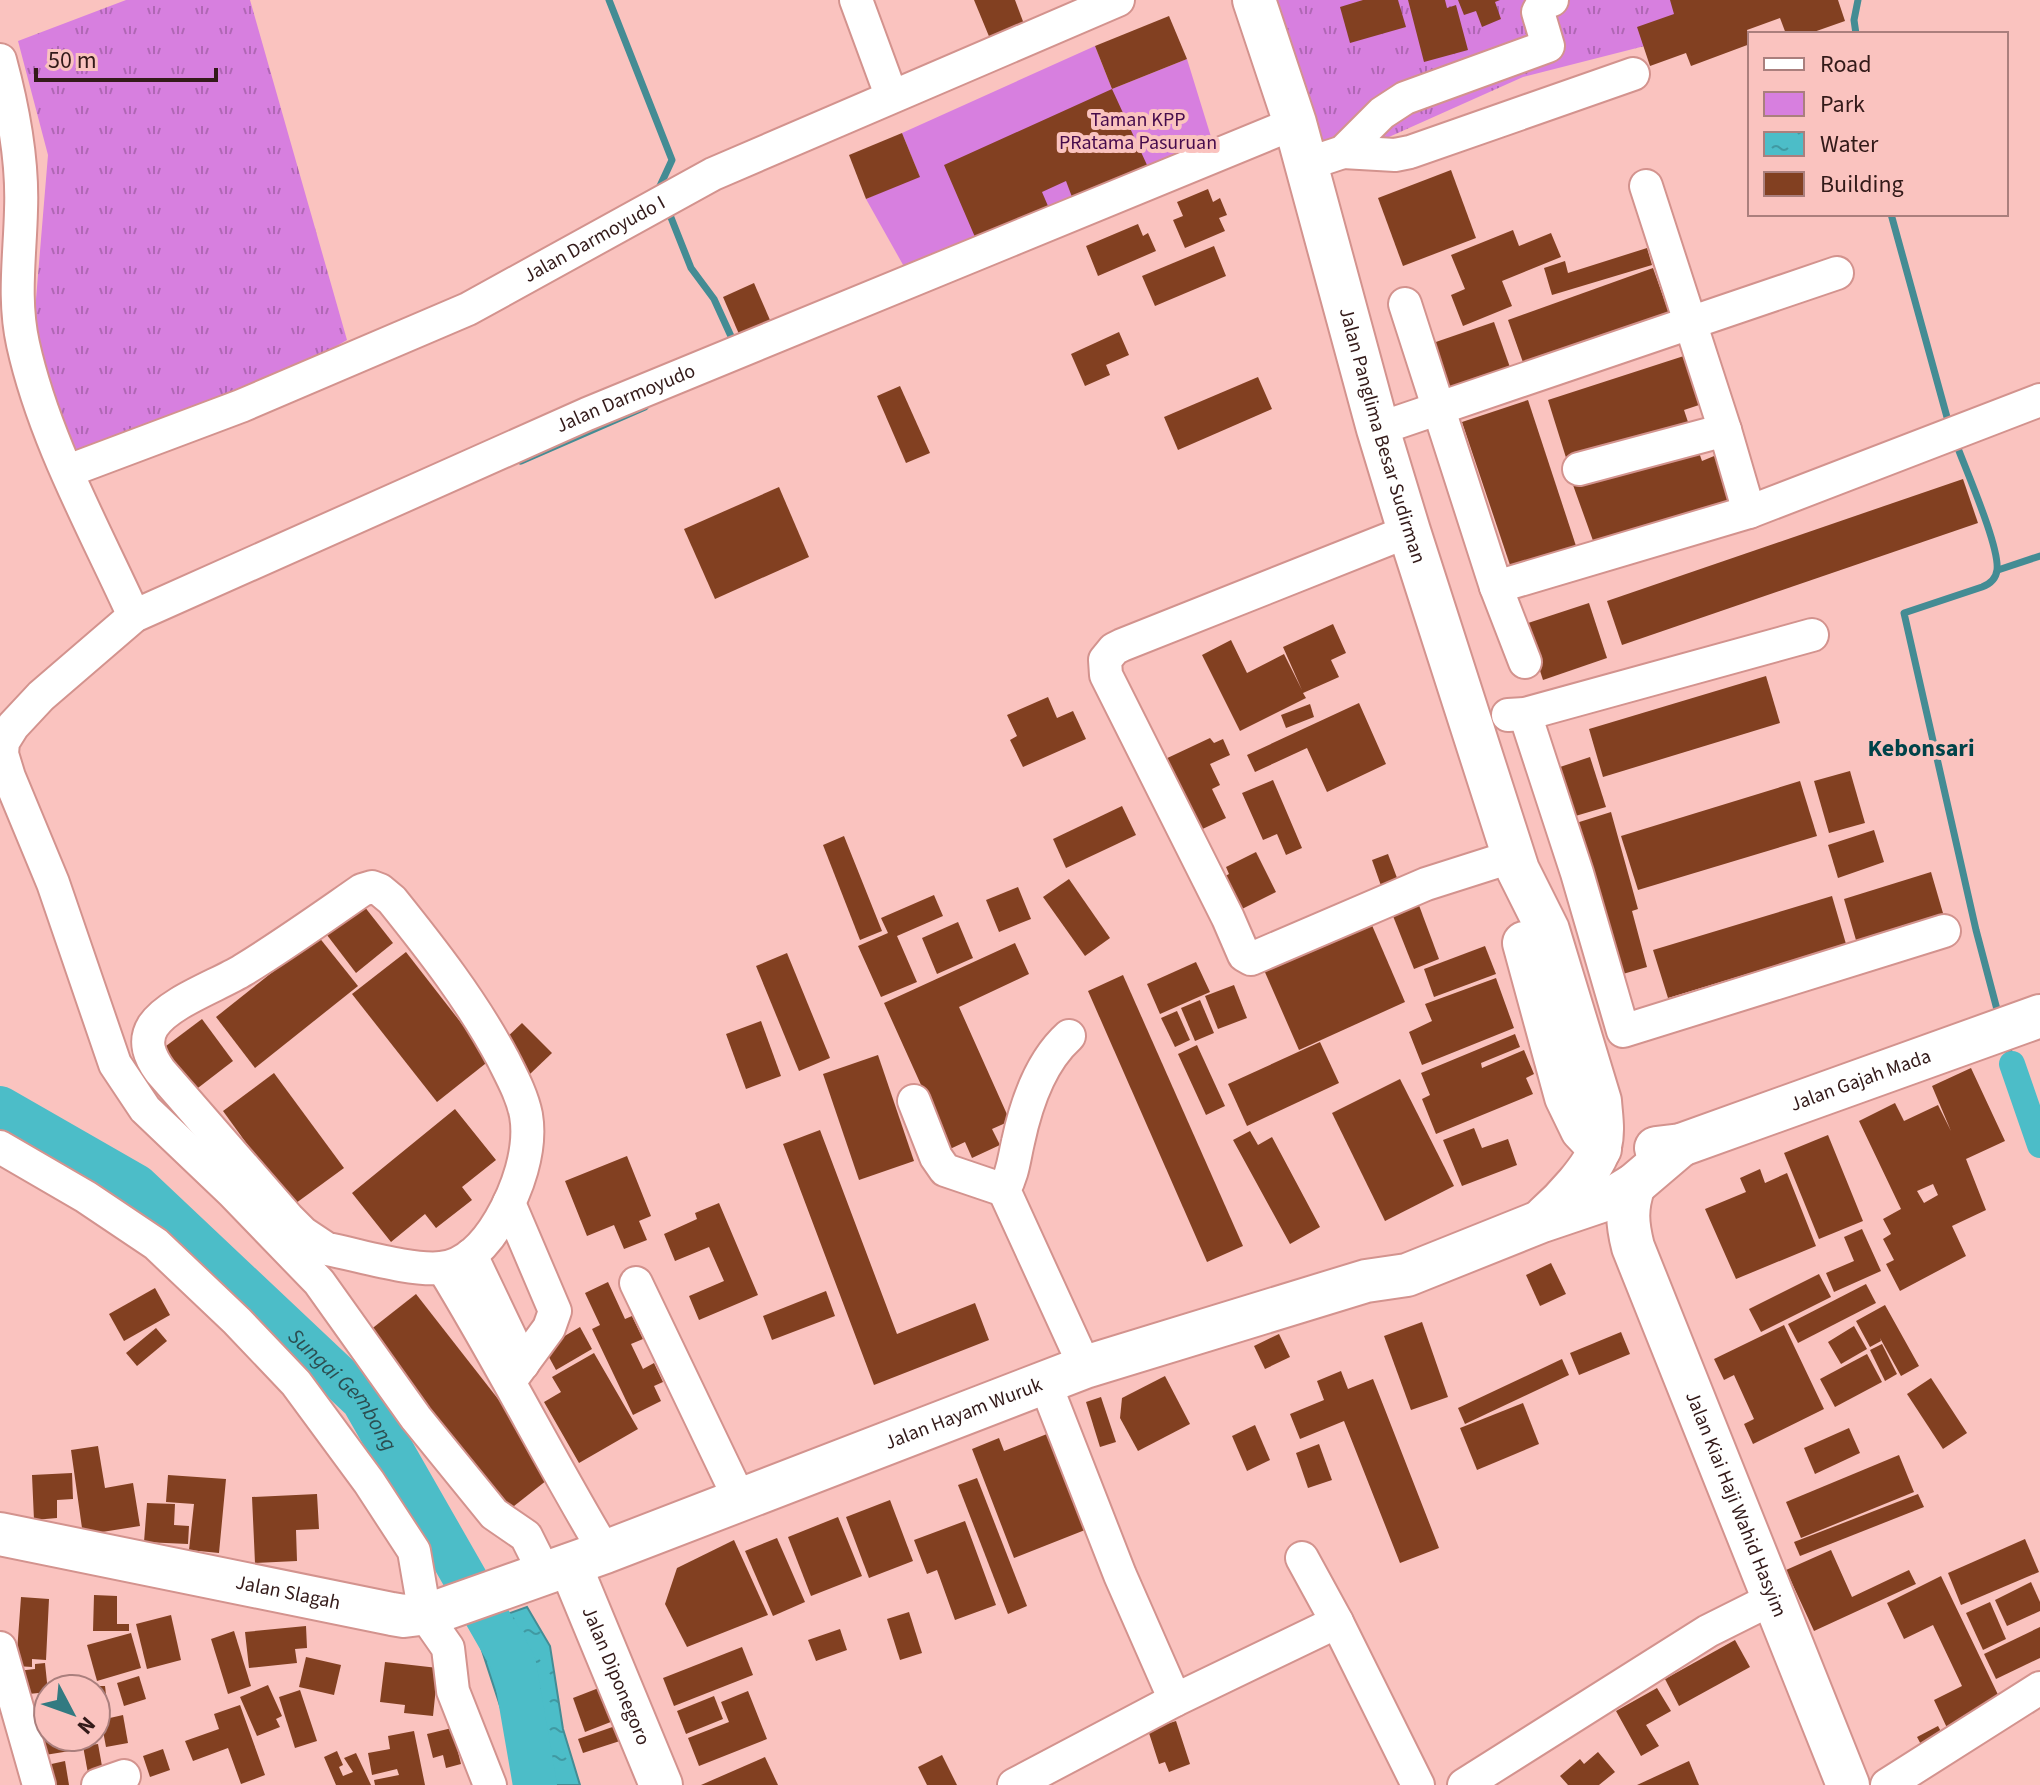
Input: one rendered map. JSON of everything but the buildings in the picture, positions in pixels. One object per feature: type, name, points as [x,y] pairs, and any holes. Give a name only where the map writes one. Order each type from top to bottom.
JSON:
[{"type":"main road","name":"Jalan Panglima Besar Sudirman","points":[[1254,0],[1295,123],[1324,158],[1378,429],[1516,863],[1548,930],[1583,1038],[1582,1130],[1602,1184]]},
{"type":"main road","name":"Jalan Panglima Besar Sudirman","points":[[1516,863],[1521,931],[1581,1090]]},
{"type":"main road","name":"Jalan Gajah Mada","points":[[1681,1145],[2012,1025]]},
{"type":"main road","points":[[1581,1090],[1615,1106],[1639,1126],[1681,1145]]},
{"type":"main road","name":"Jalan Hayam Wuruk","points":[[564,1568],[1085,1367],[1366,1281],[1407,1275],[1542,1221],[1602,1184],[1681,1145]]},
{"type":"main road","name":"Jalan Hayam Wuruk","points":[[1366,1281],[1395,1254],[1510,1203],[1548,1182],[1602,1184]]},
{"type":"main road","name":"Jalan Kiai Haji Wahid Hasyim","points":[[1602,1184],[1633,1247],[1848,1785]]},
{"type":"main road","name":"Jalan Slagah","points":[[0,1534],[404,1616],[431,1614],[564,1568]]},
{"type":"main road","name":"Jalan Diponegoro","points":[[564,1568],[661,1785]]},
{"type":"street","points":[[856,0],[891,95]]},
{"type":"street","name":"Jalan Darmoyudo I","points":[[68,471],[241,406],[468,309],[713,174],[1118,0]]},
{"type":"street","points":[[1552,0],[1543,3],[1538,12],[1568,95]]},
{"type":"street","points":[[1324,158],[1405,98],[1548,46]]},
{"type":"street","points":[[1324,158],[1410,152],[1633,74]]},
{"type":"street","points":[[2,75],[11,102],[19,164],[21,209],[17,298],[23,345],[49,428],[134,616]]},
{"type":"street","name":"Jalan Darmoyudo","points":[[564,1568],[494,1514],[416,1418],[319,1282],[134,1095],[115,1064],[53,883],[2,750],[13,726],[41,696],[134,616],[573,420],[1295,123]]},
{"type":"street","points":[[1646,186],[1749,512]]},
{"type":"street","points":[[1378,429],[1837,273]]},
{"type":"street","points":[[1405,304],[1496,587],[1525,662]]},
{"type":"street","points":[[1496,587],[1749,512],[2040,400]]},
{"type":"street","points":[[1579,469],[1725,430]]},
{"type":"street","points":[[1409,531],[1122,645],[1105,660],[1106,675],[1244,955],[1251,959],[1426,884],[1516,863]]},
{"type":"street","points":[[1623,1031],[1577,873],[1517,714],[1812,635]]},
{"type":"street","points":[[372,887],[380,890],[418,933],[480,1016],[514,1080],[526,1117],[526,1130],[523,1160],[509,1203],[487,1238],[457,1262],[411,1265],[327,1249],[303,1233],[150,1057],[147,1042],[152,1027],[172,1009],[242,971],[362,890],[372,887]]},
{"type":"street","points":[[1583,1038],[1623,1031],[1944,931]]},
{"type":"street","points":[[1004,1190],[1012,1175],[1022,1122],[1041,1073],[1054,1049],[1069,1036]]},
{"type":"street","points":[[914,1101],[936,1157],[945,1170],[1004,1190],[1085,1367]]},
{"type":"street","points":[[0,1147],[86,1197],[156,1244],[237,1321],[296,1383],[369,1482],[414,1551],[431,1614],[448,1648],[453,1691],[490,1785]]},
{"type":"street","points":[[509,1203],[555,1311],[549,1328],[517,1372]]},
{"type":"street","points":[[457,1262],[517,1372],[565,1486],[564,1568]]},
{"type":"street","points":[[636,1283],[740,1500]]},
{"type":"street","points":[[1045,1383],[1120,1575],[1175,1700]]},
{"type":"street","points":[[1302,1558],[1418,1785]]},
{"type":"street","points":[[1482,1780],[1708,1631],[1772,1599]]},
{"type":"street","points":[[1014,1785],[1175,1700],[1337,1622]]},
{"type":"street","points":[[0,1648],[39,1785]]},
{"type":"street","points":[[1887,1785],[2040,1688]]},
{"type":"green space","points":[[126,0],[250,0],[347,340],[241,401],[76,461],[59,429],[34,323],[48,155],[18,41]]},
{"type":"green space","points":[[1254,0],[1825,0],[1523,77],[1304,175]]},
{"type":"green space","name":"Taman KPP PRatama Pasuruan","points":[[1095,46],[1112,89],[1187,59],[1216,153],[911,279],[866,199],[919,175],[902,133]]},
{"type":"water","points":[[527,1607],[550,1646],[563,1729],[580,1785],[522,1785],[474,1626]]},
{"type":"waterway","points":[[609,0],[672,160],[660,186],[662,191]]},
{"type":"waterway","points":[[1856,32],[1854,20],[1858,0]]},
{"type":"waterway","points":[[668,210],[691,268],[714,299],[735,345]]},
{"type":"waterway","points":[[1892,216],[1950,428]]},
{"type":"waterway","points":[[521,461],[645,407]]},
{"type":"waterway","points":[[1956,443],[1988,526],[1996,573],[1985,586],[1904,613],[1976,930],[1999,1017]]},
{"type":"waterway","points":[[1998,570],[2040,556]]},
{"type":"waterway","points":[[2006,1040],[2012,1064]]},
{"type":"waterway","points":[[2012,1064],[2040,1145]]},
{"type":"waterway","name":"Sungai Gembong","points":[[0,1108],[136,1186],[363,1400],[514,1664],[535,1785]]},
{"type":"district","name":"Kebonsari","points":[[1921,748]]}]
